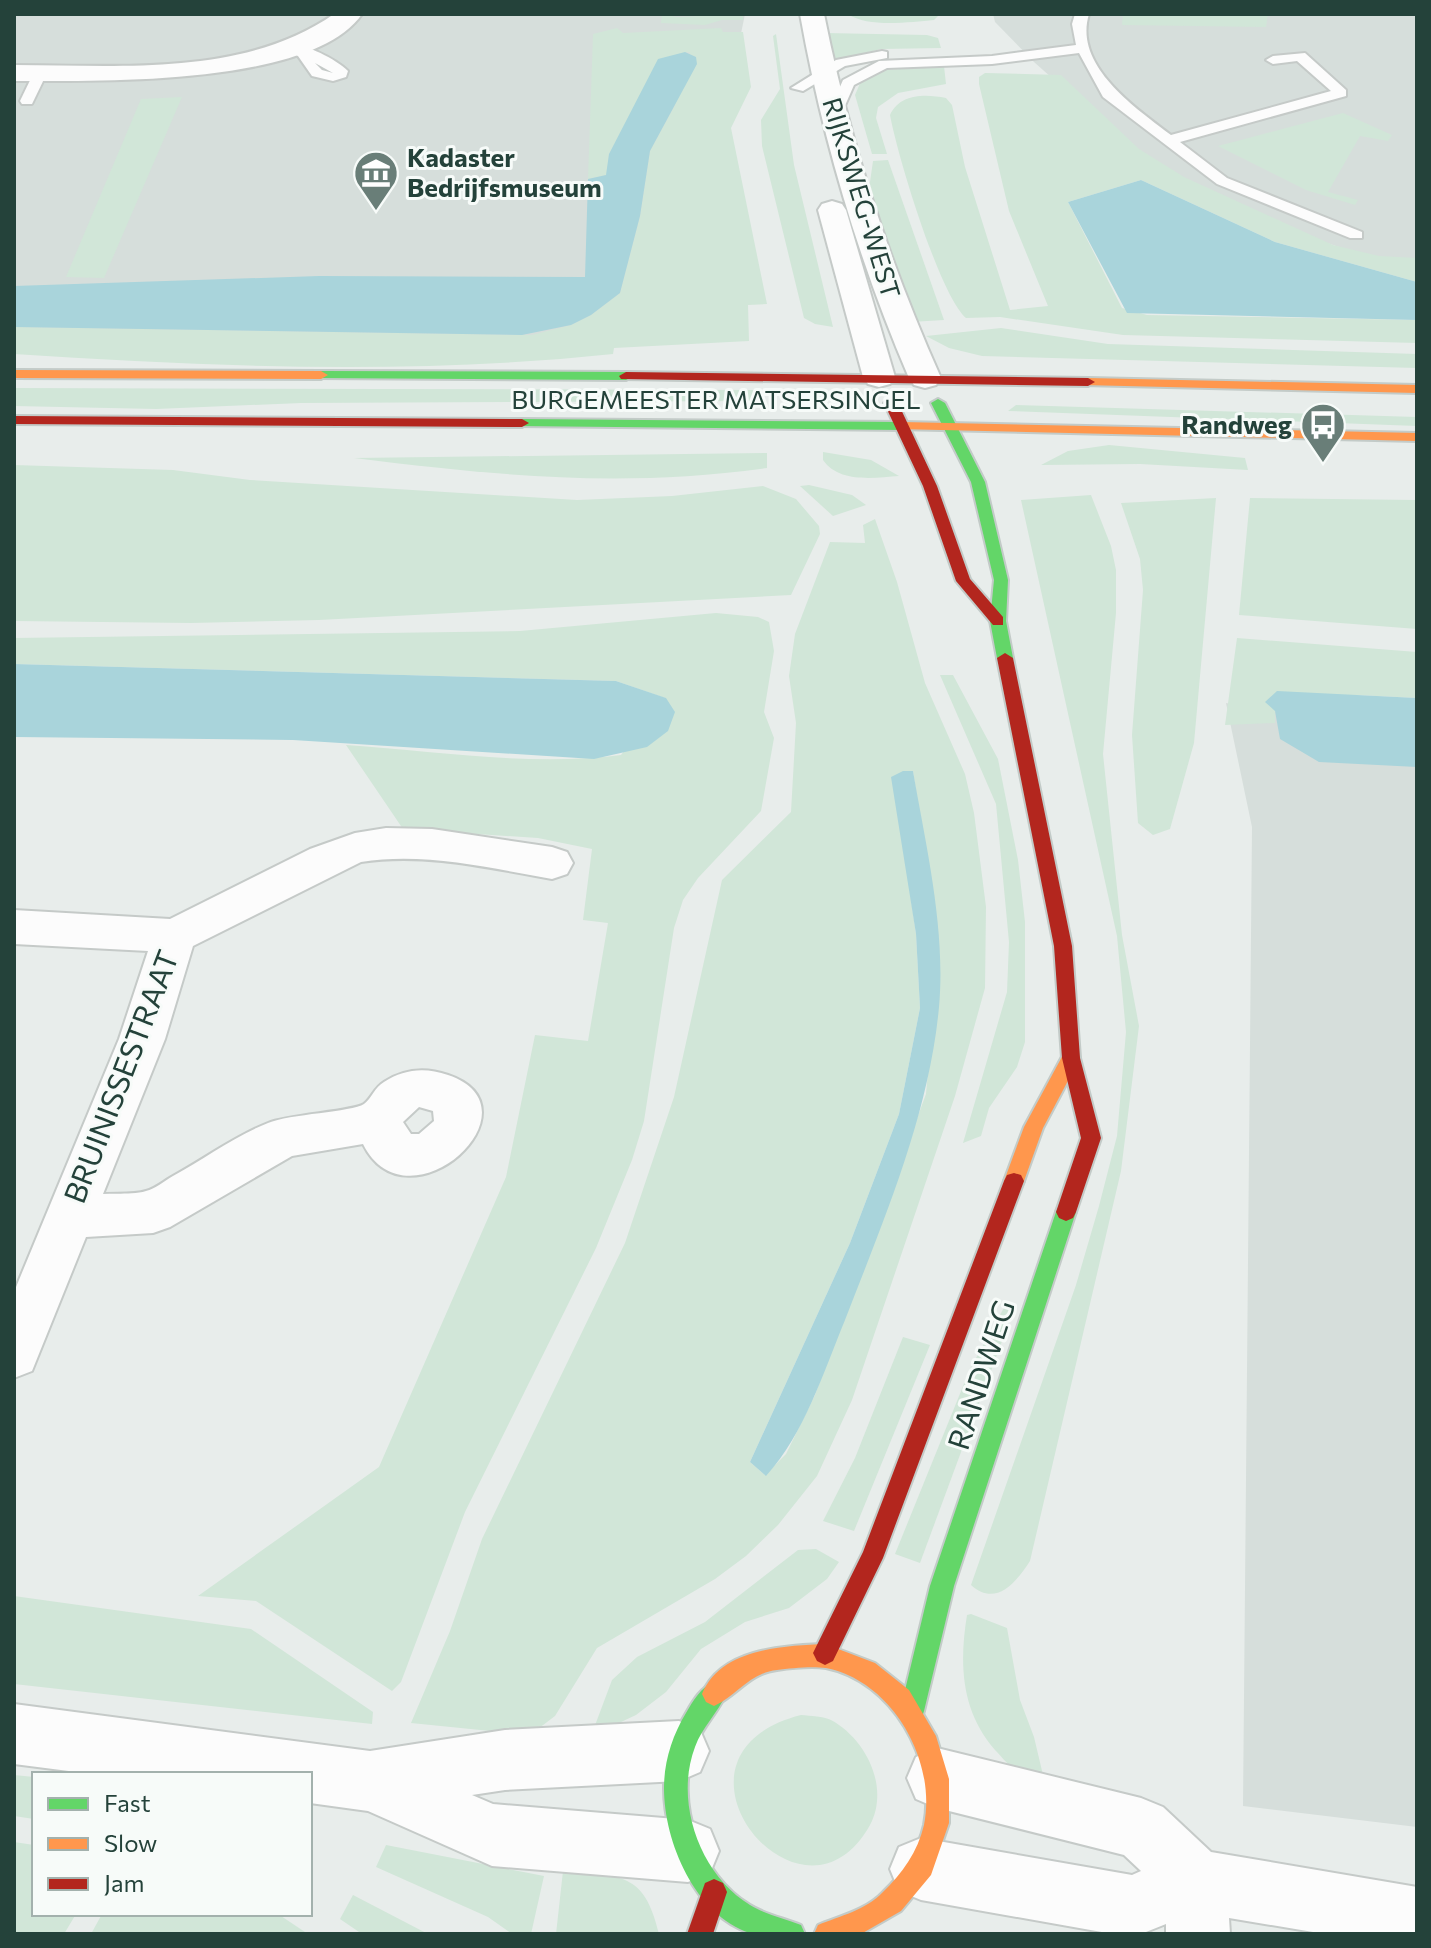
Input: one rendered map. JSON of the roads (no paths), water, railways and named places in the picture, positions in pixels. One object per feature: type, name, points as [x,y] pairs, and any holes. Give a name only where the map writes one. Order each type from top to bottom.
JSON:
[{"type":"main road","name":"BURGEMEESTER MATSERSINGEL","points":[[14,374],[144,377],[879,377],[1417,389]]},
{"type":"main road","name":"RANDWEG","points":[[879,377],[930,486],[963,581],[998,621]]},
{"type":"main road","name":"RANDWEG","points":[[912,1711],[942,1586],[1091,1138],[1071,1058],[1063,946],[998,621],[1001,580],[978,482],[925,378]]},
{"type":"main road","name":"BURGEMEESTER MATSERSINGEL","points":[[14,420],[949,426],[1417,437]]},
{"type":"main road","points":[[1015,448],[1048,429]]},
{"type":"main road","points":[[978,482],[995,464]]},
{"type":"main road","name":"RANDWEG","points":[[825,1653],[872,1558],[1034,1127],[1071,1058]]},
{"type":"main road","points":[[792,1934],[781,1933],[745,1917],[701,1871],[678,1819],[675,1785],[679,1751],[695,1714],[720,1684],[751,1663],[787,1653],[825,1653],[858,1664],[887,1683],[912,1711],[929,1742],[937,1778],[934,1841],[921,1869],[894,1902],[860,1926],[827,1934]]},
{"type":"main road","points":[[700,1934],[701,1871]]},
{"type":"street","points":[[27,73],[184,69],[298,52],[350,14]]},
{"type":"street","name":"RIJKSWEG-WEST","points":[[812,14],[815,97]]},
{"type":"street","name":"RIJKSWEG-WEST","points":[[792,57],[815,97],[886,289],[925,378]]},
{"type":"street","name":"RIJKSWEG-WEST","points":[[826,189],[879,377]]},
{"type":"street","name":"BRUINISSESTRAAT","points":[[14,927],[175,936],[355,848],[386,843],[432,844],[552,863]]},
{"type":"street","name":"BRUINISSESTRAAT","points":[[14,1354],[142,1039],[175,936]]},
{"type":"street","name":"BRUINISSESTRAAT","points":[[69,1217],[153,1212],[282,1138],[379,1121]]},
{"type":"street","points":[[14,1734],[302,1772]]},
{"type":"street","points":[[370,1781],[505,1760],[679,1751]]},
{"type":"street","points":[[312,1773],[370,1781],[492,1835],[701,1871]]},
{"type":"street","points":[[937,1778],[1141,1829],[1197,1908]]},
{"type":"street","points":[[921,1869],[1132,1906],[1417,1918]]},
{"type":"lane","points":[[1082,14],[1079,24],[1083,48],[1108,94],[1165,141],[1222,181],[1356,235]]},
{"type":"lane","points":[[815,97],[884,64],[992,60],[1083,48]]},
{"type":"lane","points":[[815,97],[866,56],[989,51],[1020,55]]},
{"type":"lane","points":[[1165,141],[1341,93],[1300,56],[1273,60]]},
{"type":"lane","points":[[27,73],[27,101]]},
{"type":"water","points":[[685,52],[696,57],[697,64],[650,151],[640,216],[620,293],[591,315],[571,325],[522,335],[14,327],[14,286],[319,276],[585,277],[588,179],[606,175],[609,154],[658,59]]},
{"type":"water","points":[[1141,180],[1275,242],[1417,282],[1417,320],[1127,313],[1068,202]]},
{"type":"water","points":[[14,664],[616,681],[666,698],[675,712],[668,731],[647,747],[594,759],[293,740],[14,737]]},
{"type":"water","points":[[1277,691],[1417,698],[1417,767],[1319,762],[1280,739],[1275,711],[1265,702]]},
{"type":"water","points":[[903,771],[913,771],[937,918],[940,978],[934,1047],[915,1127],[875,1244],[802,1422],[766,1476],[750,1462],[850,1243],[899,1114],[920,1008],[916,934],[891,777]]},
{"type":"place","name":"Kadaster Bedrijfsmuseum","points":[[376,212]]},
{"type":"place","name":"Randweg","points":[[1323,464]]}]
